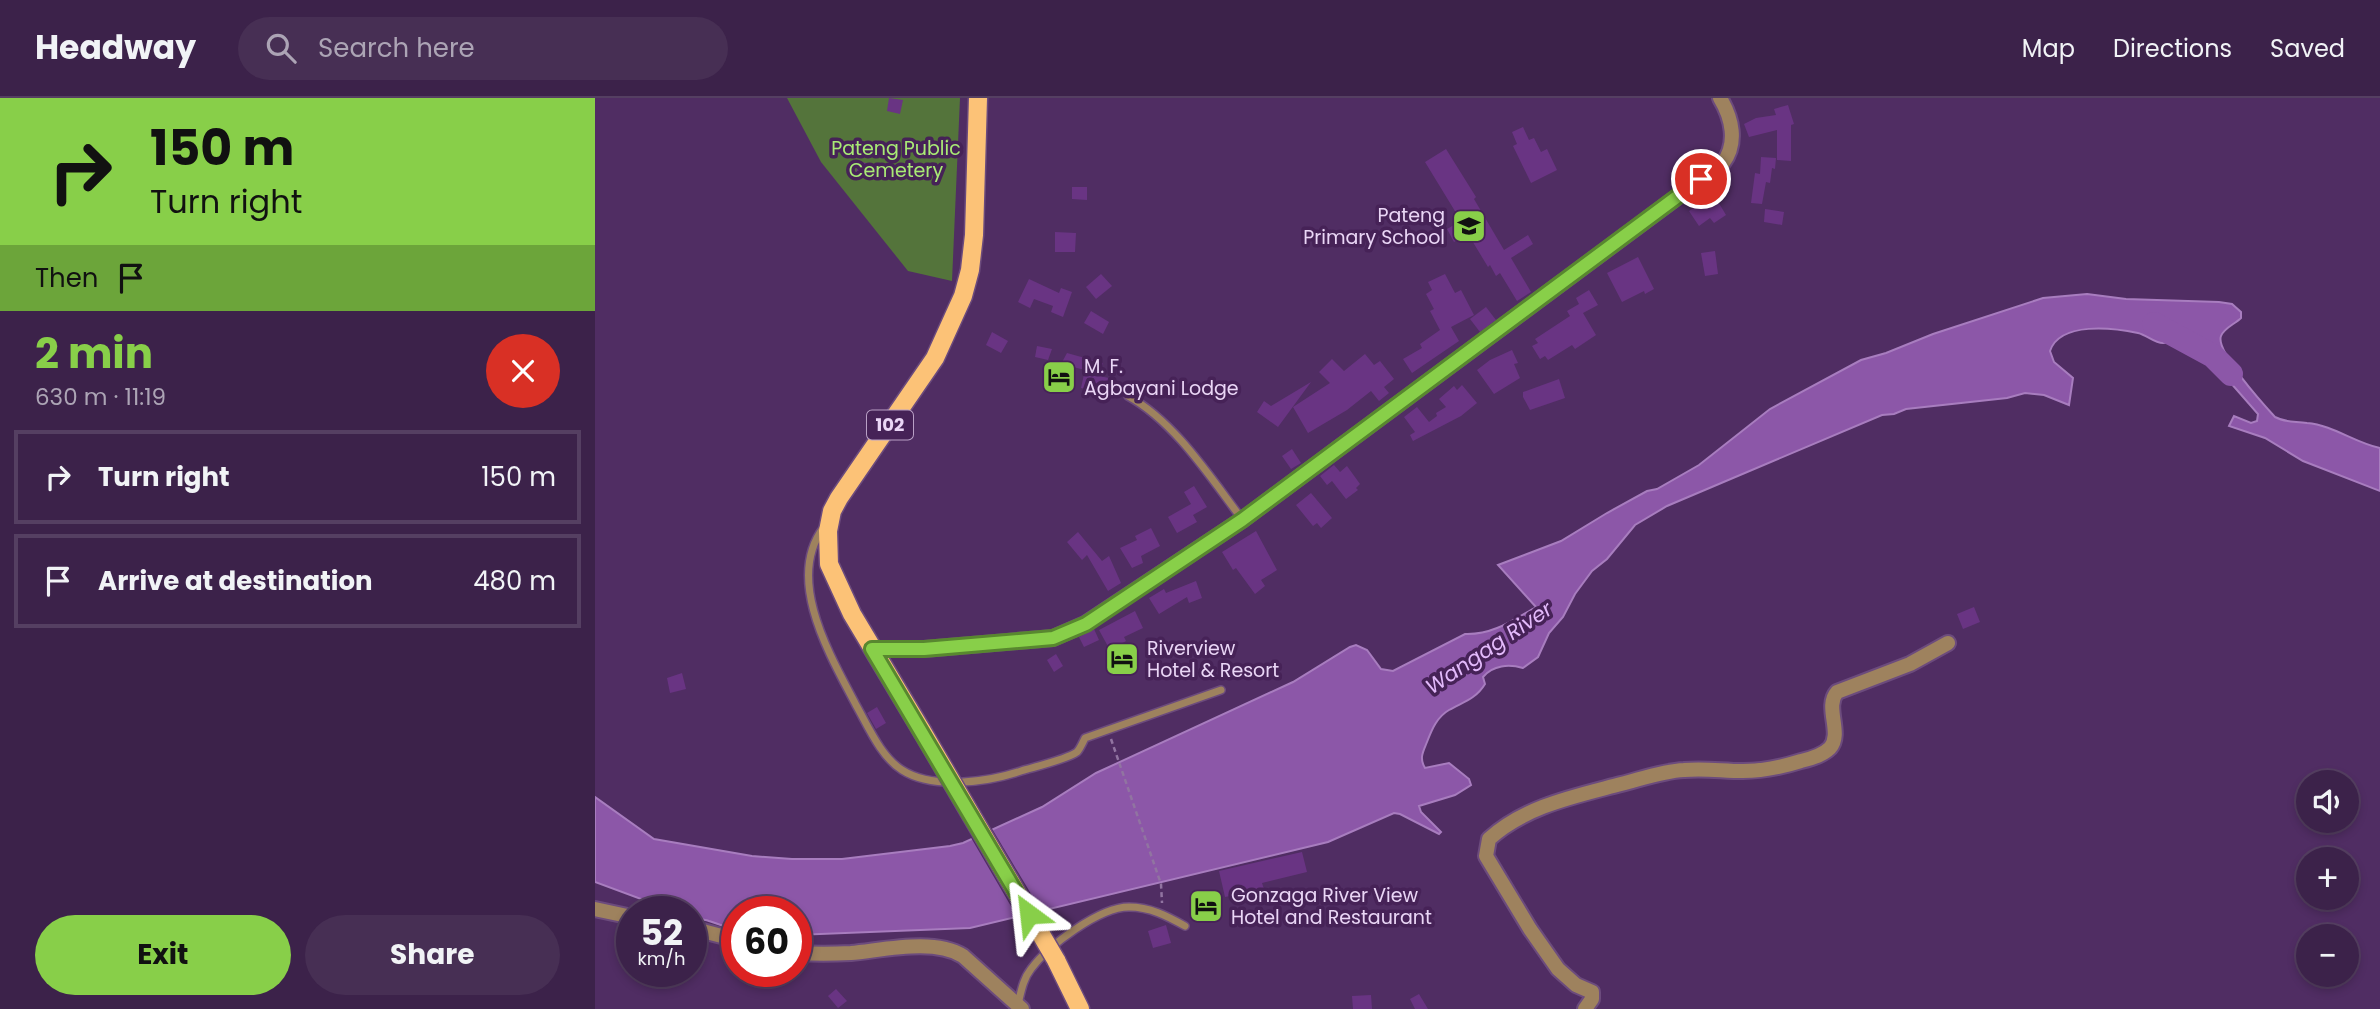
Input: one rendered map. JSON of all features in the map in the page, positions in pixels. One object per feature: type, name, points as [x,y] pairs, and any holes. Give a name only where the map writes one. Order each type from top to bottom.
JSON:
[{"type":"main road","name":"102","points":[[978,98],[974,235],[963,296],[935,358],[839,498],[831,518],[827,547],[829,564],[852,614],[1056,960],[1080,1009]]},
{"type":"street","points":[[872,649],[924,649],[1031,640],[1053,638],[1070,632],[1242,520],[1723,163],[1730,154],[1733,138],[1732,128],[1720,98]]},
{"type":"street","points":[[1585,1009],[1592,999],[1592,992],[1566,978],[1548,956],[1486,856],[1485,849],[1489,839],[1504,827],[1553,802],[1645,778],[1682,770],[1745,771],[1777,768],[1811,759],[1832,744],[1835,693],[1910,664],[1948,643]]},
{"type":"street","points":[[595,909],[616,914]]},
{"type":"street","points":[[812,953],[848,953],[902,947],[952,949],[1020,1007]]},
{"type":"lane","points":[[1128,396],[1146,406],[1192,454],[1242,520]]},
{"type":"lane","points":[[831,518],[814,543],[810,559],[811,601],[823,642],[866,724],[890,761],[916,777],[973,782],[1001,778],[1077,752],[1085,738],[1221,690]]},
{"type":"lane","points":[[1020,1007],[1026,976],[1032,967],[1056,943],[1109,912],[1128,907],[1163,913],[1185,926]]},
{"type":"path","points":[[1113,746],[1161,884],[1163,913]]},
{"type":"green space","name":"Pateng Public Cemetery","points":[[787,98],[960,98],[952,281],[908,271],[821,162]]},
{"type":"water","points":[[2087,294],[2126,299],[2232,304],[2241,312],[2241,318],[2222,333],[2221,343],[2242,378],[2275,417],[2317,424],[2380,448],[2380,491],[2303,461],[2265,438],[2229,426],[2234,416],[2251,423],[2257,421],[2258,414],[2223,374],[2208,363],[2207,346],[2201,339],[2163,343],[2128,331],[2076,331],[2056,341],[2050,351],[2054,362],[2073,378],[2069,405],[2044,395],[2025,393],[2007,398],[1906,409],[1882,415],[1667,506],[1635,525],[1607,559],[1592,571],[1575,594],[1563,617],[1549,633],[1538,657],[1523,668],[1507,666],[1492,670],[1483,677],[1485,684],[1478,693],[1445,713],[1435,724],[1422,755],[1425,768],[1449,763],[1469,779],[1471,785],[1455,795],[1419,806],[1421,812],[1441,832],[1439,834],[1394,813],[1328,842],[970,928],[812,934],[812,896],[721,896],[721,925],[707,920],[707,896],[633,896],[595,882],[595,797],[654,839],[752,856],[842,859],[950,846],[963,843],[1042,807],[1096,773],[1293,682],[1350,647],[1356,645],[1367,650],[1381,669],[1393,671],[1465,634],[1485,632],[1502,626],[1536,607],[1498,565],[1561,541],[1647,491],[1657,489],[1699,465],[1770,409],[1861,360],[2043,298]]},
{"type":"pier","points":[[991,827],[1043,914],[1019,920],[970,836]]},
{"type":"building","points":[[889,98],[903,100],[900,114],[887,111]]},
{"type":"building","points":[[1788,105],[1794,124],[1791,125],[1791,161],[1777,160],[1777,130],[1749,137],[1744,124],[1756,118],[1776,115],[1774,109]]},
{"type":"building","points":[[1523,127],[1529,140],[1534,138],[1541,152],[1547,149],[1557,170],[1531,183],[1513,146],[1517,144],[1512,132]]},
{"type":"building","points":[[1446,149],[1476,197],[1474,199],[1504,250],[1528,235],[1533,244],[1511,258],[1531,292],[1517,301],[1500,273],[1496,276],[1490,265],[1488,267],[1468,234],[1454,242],[1447,229],[1461,221],[1425,162]]},
{"type":"building","points":[[1761,157],[1776,158],[1775,169],[1772,168],[1770,183],[1766,182],[1762,204],[1751,203],[1755,173],[1760,174]]},
{"type":"building","points":[[859,161],[872,165],[869,176],[856,172]]},
{"type":"building","points":[[1072,187],[1087,187],[1087,200],[1072,199]]},
{"type":"building","points":[[1714,195],[1726,215],[1714,223],[1710,218],[1699,226],[1689,211]]},
{"type":"building","points":[[1765,209],[1784,212],[1782,225],[1764,222]]},
{"type":"building","points":[[1055,232],[1076,233],[1075,252],[1055,252]]},
{"type":"building","points":[[1715,251],[1718,274],[1705,276],[1701,253]]},
{"type":"building","points":[[1638,257],[1654,289],[1622,302],[1607,273]]},
{"type":"building","points":[[1101,274],[1112,286],[1096,299],[1086,287]]},
{"type":"building","points":[[1445,274],[1455,293],[1461,290],[1474,315],[1451,327],[1459,341],[1412,373],[1403,359],[1422,348],[1420,344],[1440,330],[1430,311],[1434,309],[1426,294],[1432,290],[1428,282]]},
{"type":"building","points":[[1029,279],[1059,293],[1061,288],[1072,292],[1063,317],[1051,312],[1053,306],[1034,299],[1030,308],[1018,302]]},
{"type":"building","points":[[1589,290],[1598,305],[1583,313],[1596,335],[1575,349],[1572,345],[1548,360],[1545,356],[1540,359],[1532,346],[1538,343],[1535,339],[1570,316],[1567,311],[1579,304],[1576,298]]},
{"type":"building","points":[[1486,307],[1496,320],[1480,332],[1470,319]]},
{"type":"building","points":[[1091,311],[1109,322],[1103,334],[1084,323]]},
{"type":"building","points":[[992,332],[1008,341],[1001,353],[986,345]]},
{"type":"building","points":[[1037,346],[1052,349],[1048,360],[1035,357]]},
{"type":"building","points":[[1512,350],[1518,363],[1514,364],[1520,378],[1494,394],[1477,370],[1490,360]]},
{"type":"building","points":[[1067,353],[1103,363],[1099,376],[1109,378],[1106,393],[1081,388],[1085,370],[1061,364]]},
{"type":"building","points":[[1365,354],[1374,365],[1380,361],[1394,379],[1384,387],[1389,393],[1379,401],[1371,391],[1347,410],[1308,433],[1293,407],[1330,383],[1319,372],[1332,359],[1344,371]]},
{"type":"building","points":[[1559,379],[1565,398],[1530,410],[1523,392]]},
{"type":"building","points":[[1311,382],[1278,427],[1257,412],[1264,401],[1271,406]]},
{"type":"building","points":[[1462,385],[1477,403],[1461,416],[1413,441],[1410,435],[1415,432],[1404,417],[1417,407],[1429,422],[1437,416],[1436,413],[1446,407],[1439,399],[1454,386],[1457,390]]},
{"type":"building","points":[[1292,449],[1301,463],[1291,469],[1282,456]]},
{"type":"building","points":[[1334,465],[1340,472],[1347,466],[1360,484],[1356,488],[1358,490],[1346,499],[1332,481],[1327,485],[1320,476]]},
{"type":"building","points":[[1194,486],[1207,507],[1193,515],[1197,522],[1177,533],[1168,517],[1191,504],[1184,492]]},
{"type":"building","points":[[1311,493],[1332,518],[1321,528],[1317,523],[1313,526],[1296,505]]},
{"type":"building","points":[[1151,528],[1160,546],[1141,556],[1143,563],[1132,568],[1120,548],[1137,540],[1135,536]]},
{"type":"building","points":[[1256,531],[1277,570],[1261,580],[1265,586],[1255,594],[1236,568],[1233,570],[1222,552]]},
{"type":"building","points":[[1078,532],[1102,561],[1109,556],[1121,583],[1108,591],[1087,555],[1082,560],[1067,542]]},
{"type":"building","points":[[1196,581],[1202,598],[1189,603],[1187,597],[1159,614],[1149,598],[1164,589],[1166,593]]},
{"type":"building","points":[[1974,607],[1980,622],[1963,629],[1957,614]]},
{"type":"building","points":[[1135,611],[1143,628],[1124,637],[1126,641],[1110,650],[1099,630]]},
{"type":"building","points":[[1094,629],[1099,640],[1084,647],[1079,637]]},
{"type":"building","points":[[1056,654],[1063,666],[1054,672],[1047,660]]},
{"type":"building","points":[[682,673],[686,689],[670,693],[667,678]]},
{"type":"building","points":[[877,707],[886,723],[876,729],[867,713]]},
{"type":"building","points":[[1302,852],[1307,872],[1262,883],[1264,889],[1225,897],[1219,871]]},
{"type":"building","points":[[1166,925],[1171,943],[1153,948],[1148,931]]},
{"type":"building","points":[[836,989],[847,1001],[838,1008],[828,996]]},
{"type":"building","points":[[1419,994],[1428,1009],[1415,1009],[1410,999]]},
{"type":"building","points":[[1371,995],[1372,1009],[1353,1009],[1352,996]]},
{"type":"waterway","name":"Wangag River","points":[[2154,324],[2213,356],[2231,374]]},
{"type":"place","name":"Pateng Primary School","points":[[1469,226]]},
{"type":"place","name":"M. F. Agbayani Lodge","points":[[1059,377]]},
{"type":"place","name":"Riverview Hotel & Resort","points":[[1122,659]]},
{"type":"place","name":"Gonzaga River View Hotel and Restaurant","points":[[1206,906]]},
{"type":"route","points":[[1029,914],[872,649],[924,649],[1053,638],[1086,624],[1242,520],[1701,179]]}]
